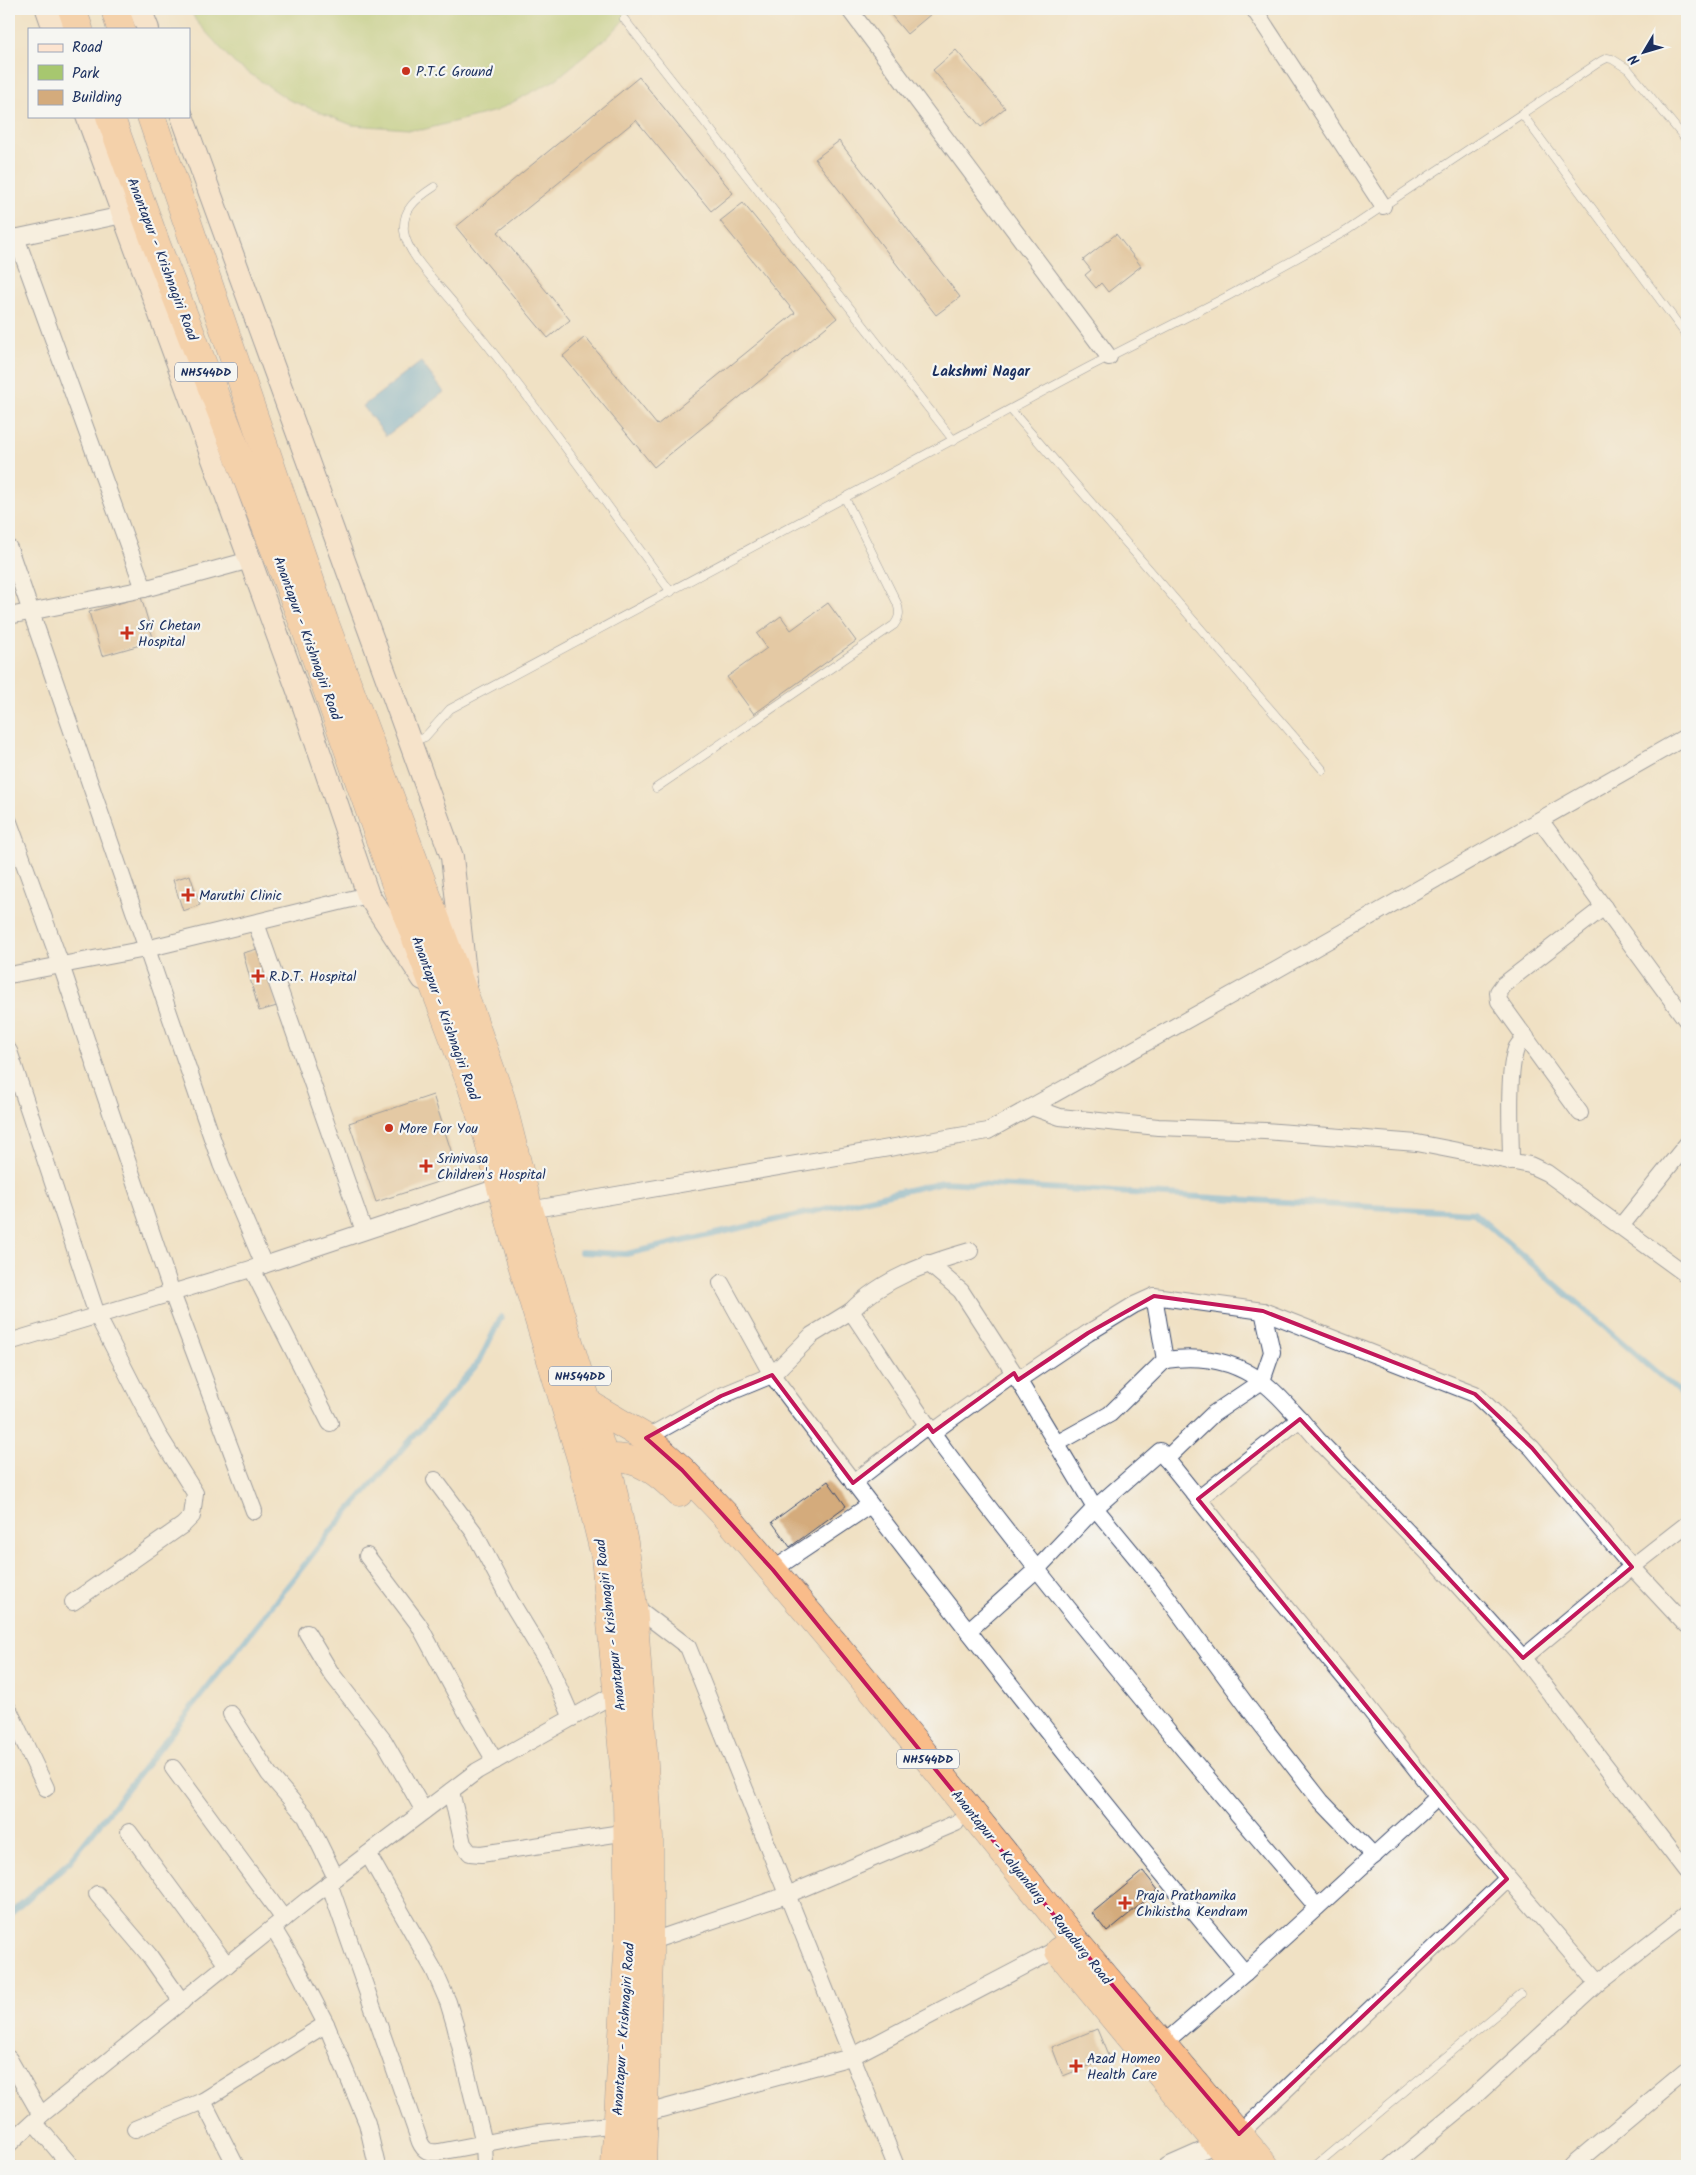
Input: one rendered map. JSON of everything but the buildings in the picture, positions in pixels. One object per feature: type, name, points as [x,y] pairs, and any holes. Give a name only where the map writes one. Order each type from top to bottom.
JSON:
[{"type":"highway","points":[[72,9],[79,28]]},
{"type":"highway","points":[[114,9],[121,28]]},
{"type":"highway","name":"Anantapur - Krishnagiri Road","points":[[111,118],[156,244],[315,624],[394,878],[501,1099],[530,1210],[589,1404],[627,1800],[629,1937],[626,2117],[642,2166]]},
{"type":"highway","name":"NH544DD","points":[[152,118],[315,624]]},
{"type":"highway","name":"Anantapur - Krishnagiri Road","points":[[456,1008],[471,1084],[518,1251],[560,1387],[593,1460],[624,1543],[633,1605],[649,1838],[649,1942],[626,2117],[615,2166]]},
{"type":"highway","name":"Anantapur - Kalyandurg - Rayadurg Road","points":[[560,1387],[646,1438],[682,1470],[773,1570],[1080,1947],[1163,2044],[1228,2139],[1236,2166]]},
{"type":"highway","name":"Anantapur - Kalyandurg - Rayadurg Road","points":[[593,1460],[637,1461],[666,1479],[759,1580],[1057,1949],[1228,2139],[1266,2166]]},
{"type":"street","points":[[47,9],[54,28]]},
{"type":"street","points":[[140,9],[148,28]]},
{"type":"street","points":[[849,9],[1109,357]]},
{"type":"street","points":[[1254,9],[1383,206]]},
{"type":"street","points":[[87,118],[304,708],[368,895],[456,1008]]},
{"type":"street","points":[[183,118],[452,857],[456,1008]]},
{"type":"street","points":[[123,215],[12,238],[144,589]]},
{"type":"street","points":[[9,548],[146,949],[258,1267],[330,1423]]},
{"type":"street","points":[[9,616],[144,589],[250,560]]},
{"type":"street","points":[[530,1210],[988,1131],[1278,969],[1687,736]]},
{"type":"street","points":[[1540,820],[1687,1021]]},
{"type":"street","points":[[9,822],[61,965],[172,1293],[254,1511]]},
{"type":"street","points":[[9,975],[146,949],[368,895]]},
{"type":"street","points":[[1580,1113],[1498,996],[1500,988],[1604,907]]},
{"type":"street","points":[[256,923],[364,1232]]},
{"type":"street","points":[[1511,1162],[1514,1056],[1519,1044],[1526,1037]]},
{"type":"street","points":[[9,1051],[97,1315],[158,1434],[195,1493],[192,1516],[183,1525],[72,1602]]},
{"type":"street","points":[[1032,1106],[1060,1117],[1148,1126],[1265,1131],[1417,1143],[1530,1166],[1547,1173],[1687,1275]]},
{"type":"street","points":[[1621,1226],[1687,1144]]},
{"type":"street","points":[[9,1342],[258,1267],[501,1186]]},
{"type":"street","points":[[646,1438],[721,1396],[772,1375],[812,1335],[851,1311],[860,1301],[893,1280],[928,1263],[970,1251]]},
{"type":"street","points":[[928,1263],[960,1291],[1016,1377],[1095,1508],[1157,1583],[1250,1710],[1316,1793],[1374,1856]]},
{"type":"street","points":[[721,1283],[772,1375],[870,1505],[1151,1861],[1245,1973]]},
{"type":"street","points":[[1154,1296],[1165,1360]]},
{"type":"street","points":[[853,1482],[930,1429],[1134,1305],[1154,1296],[1263,1312],[1475,1394],[1532,1448],[1632,1567],[1687,1626]]},
{"type":"street","points":[[851,1311],[930,1429],[1037,1569],[1195,1764],[1317,1908]]},
{"type":"street","points":[[1166,1459],[1213,1414],[1262,1381],[1272,1352],[1263,1312]]},
{"type":"street","points":[[1056,1444],[1110,1414],[1165,1360],[1187,1356],[1204,1358],[1235,1367],[1262,1381],[1436,1561],[1523,1658],[1687,1872]]},
{"type":"street","points":[[1198,1499],[1300,1419]]},
{"type":"street","points":[[968,1631],[1037,1569],[1095,1508],[1160,1451],[1352,1687],[1438,1797],[1598,1983]]},
{"type":"street","points":[[436,1480],[474,1532],[511,1602],[548,1663],[572,1718]]},
{"type":"street","points":[[773,1570],[870,1505]]},
{"type":"street","points":[[1523,1658],[1632,1567],[1687,1524]]},
{"type":"street","points":[[367,1556],[419,1626],[495,1761]]},
{"type":"street","points":[[633,1605],[688,1647],[896,2166]]},
{"type":"street","points":[[308,1633],[331,1673],[384,1741],[424,1811]]},
{"type":"street","points":[[9,2144],[278,1923],[477,1771],[618,1692]]},
{"type":"street","points":[[9,1710],[46,1788]]},
{"type":"street","points":[[231,1714],[270,1774],[306,1817],[332,1881],[422,2147],[432,2153],[626,2117],[852,2057],[1057,1949]]},
{"type":"street","points":[[173,1768],[278,1923],[296,1966],[326,2024],[367,2123],[377,2166]]},
{"type":"street","points":[[451,1791],[463,1844],[470,1853],[481,1854],[628,1832]]},
{"type":"street","points":[[1163,2044],[1245,1973],[1438,1797]]},
{"type":"street","points":[[649,1942],[787,1895],[956,1823]]},
{"type":"street","points":[[129,1832],[228,1965]]},
{"type":"street","points":[[368,1854],[434,1970],[448,2002],[484,2144],[485,2166]]},
{"type":"street","points":[[1167,2166],[1228,2139],[1507,1879]]},
{"type":"street","points":[[97,1894],[149,1955],[182,2002]]},
{"type":"street","points":[[1391,2166],[1464,2106],[1598,1983],[1687,1914]]},
{"type":"street","points":[[135,2129],[204,2100],[326,2024]]},
{"type":"street","points":[[9,2059],[38,2119],[71,2166]]},
{"type":"street","points":[[1572,2166],[1687,2070]]},
{"type":"street","points":[[204,2100],[236,2166]]},
{"type":"lane","points":[[624,19],[954,441]]},
{"type":"lane","points":[[410,743],[425,737],[450,709],[1346,231],[1607,58],[1619,62],[1628,69],[1687,140]]},
{"type":"lane","points":[[1522,114],[1687,336]]},
{"type":"lane","points":[[434,187],[411,204],[406,215],[404,230],[406,240],[488,344],[672,592]]},
{"type":"lane","points":[[1011,410],[1323,770]]},
{"type":"lane","points":[[656,788],[894,625],[898,620],[900,613],[897,603],[846,498]]},
{"type":"lane","points":[[1315,2166],[1521,1994]]},
{"type":"highlighted area","points":[[1154,1296],[1263,1311],[1475,1394],[1532,1448],[1632,1567],[1523,1658],[1300,1419],[1198,1499],[1507,1879],[1239,2134],[1080,1947],[773,1570],[682,1470],[646,1438],[721,1396],[772,1375],[853,1483],[928,1425],[933,1432],[1014,1373],[1018,1380],[1088,1333]]},
{"type":"green space","name":"P.T.C Ground","points":[[190,9],[634,9],[609,36],[555,80],[496,111],[422,130],[352,125],[289,100],[234,63],[196,21]]},
{"type":"water","points":[[421,362],[444,392],[386,436],[363,406]]},
{"type":"waterway","points":[[581,1252],[626,1254],[943,1182],[1474,1213],[1687,1399]]},
{"type":"waterway","points":[[9,1915],[70,1861],[331,1531],[479,1362],[501,1317]]},
{"type":"place","name":"P.T.C Ground","points":[[406,71]]},
{"type":"place","name":"Sri Chetan Hospital","points":[[127,633]]},
{"type":"place","name":"Maruthi Clinic","points":[[188,895]]},
{"type":"place","name":"R.D.T. Hospital","points":[[258,976]]},
{"type":"place","name":"More For You","points":[[389,1128]]},
{"type":"place","name":"Srinivasa Children's Hospital","points":[[426,1166]]},
{"type":"place","name":"Praja Prathamika Chikistha Kendram","points":[[1125,1903]]},
{"type":"place","name":"Azad Homeo Health Care","points":[[1076,2066]]},
{"type":"district","name":"Lakshmi Nagar","points":[[981,371]]}]
